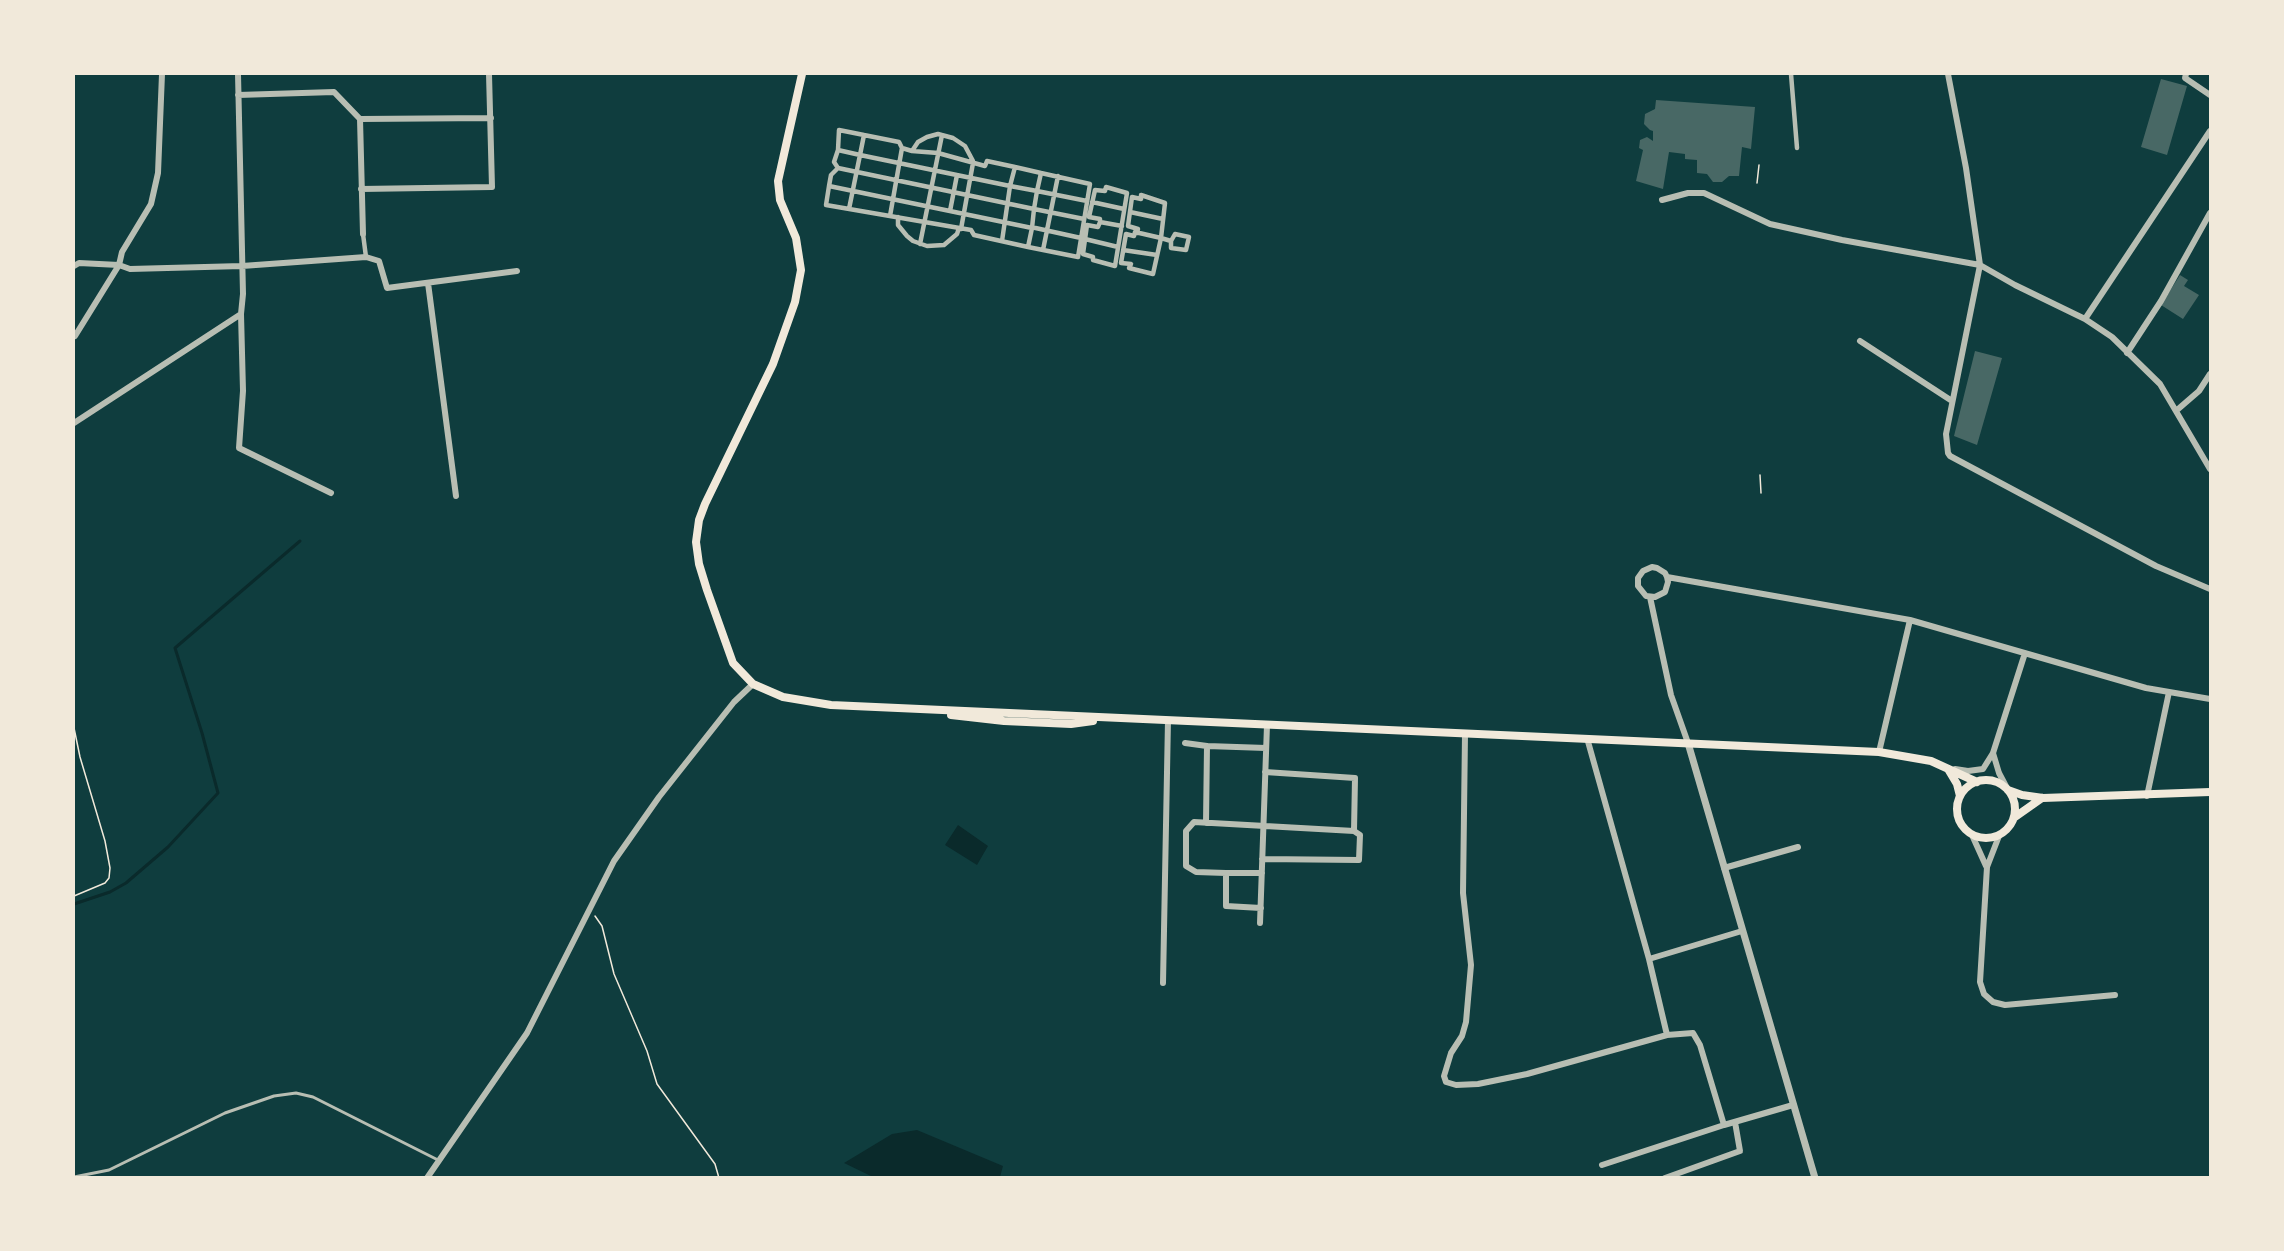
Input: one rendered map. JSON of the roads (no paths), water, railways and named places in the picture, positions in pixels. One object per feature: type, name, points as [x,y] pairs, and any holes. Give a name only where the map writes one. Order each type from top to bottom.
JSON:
[{"type":"main road","points":[[802,74],[778,181],[780,200],[796,238],[801,270],[795,302],[773,364],[705,504],[699,520],[696,542],[699,564],[707,590],[734,663],[753,684],[783,697],[831,705],[1879,752],[1922,758],[1977,782]]},
{"type":"main road","points":[[912,709],[966,718],[1071,724],[1121,718]]},
{"type":"main road","points":[[1004,721],[1005,718],[1073,716]]},
{"type":"main road","points":[[1948,768],[1955,779],[1960,796]]},
{"type":"main road","points":[[2043,798],[2015,817],[2006,831],[1999,836],[1990,838],[1972,835],[1960,822],[1957,805],[1960,796],[1970,785],[1977,782],[1994,781],[2022,795],[2043,798],[2211,792]]},
{"type":"main road","points":[[2008,790],[2013,798],[2015,817]]},
{"type":"street","points":[[75,336],[119,265],[122,252],[151,204],[158,173],[162,74]]},
{"type":"street","points":[[238,74],[243,391],[239,448],[331,493]]},
{"type":"street","points":[[361,189],[492,187],[489,74]]},
{"type":"street","points":[[1791,74],[1797,148]]},
{"type":"street","points":[[1948,74],[1966,168],[1980,265],[1952,402],[1946,441],[1950,456],[2156,566],[2211,589]]},
{"type":"street","points":[[2186,74],[2186,78],[2211,95]]},
{"type":"street","points":[[238,95],[334,93],[360,119],[361,189],[366,257]]},
{"type":"street","points":[[360,119],[491,118]]},
{"type":"street","points":[[890,216],[892,199],[895,180],[898,163],[902,148],[899,142],[839,130],[838,150],[834,162],[838,168],[856,172],[895,180],[932,188],[954,192],[1008,204],[1084,219]]},
{"type":"street","points":[[2085,319],[2211,131]]},
{"type":"street","points":[[849,209],[864,135]]},
{"type":"street","points":[[898,218],[898,225],[920,244],[937,246],[944,244],[957,234],[964,214],[973,162],[965,146],[953,138],[933,135],[915,145],[912,151]]},
{"type":"street","points":[[920,244],[942,135]]},
{"type":"street","points":[[902,148],[938,153],[985,166],[987,161],[1090,184],[1089,217],[1100,219],[1100,222],[1122,226]]},
{"type":"street","points":[[838,150],[1125,209]]},
{"type":"street","points":[[1002,241],[1010,186],[1016,167]]},
{"type":"street","points":[[838,168],[831,176],[826,205],[971,231],[974,236],[1078,256],[1087,225],[1098,226],[1100,222]]},
{"type":"street","points":[[1028,247],[1041,173]]},
{"type":"street","points":[[950,211],[957,175]]},
{"type":"street","points":[[1043,250],[1058,176]]},
{"type":"street","points":[[829,186],[1157,255]]},
{"type":"street","points":[[1137,233],[1135,232],[1134,236],[1126,234],[1121,249],[1115,266],[1093,260],[1093,257],[1083,254],[1084,219],[1095,190],[1105,191],[1106,187],[1127,193],[1122,226],[1121,249],[1121,263],[1131,264],[1129,268],[1153,274],[1161,238],[1165,203],[1141,195],[1141,199],[1132,197],[1128,226],[1138,229],[1137,233]]},
{"type":"street","points":[[1662,200],[1688,193],[1704,194],[1770,224],[1842,240],[1980,265],[2085,319],[2112,337],[2160,384],[2211,469]]},
{"type":"street","points":[[1130,212],[1163,219]]},
{"type":"street","points":[[2127,353],[2161,301],[2211,213]]},
{"type":"street","points":[[1137,233],[1171,241]]},
{"type":"street","points":[[1175,234],[1189,237],[1186,250],[1171,248],[1171,241],[1175,234]]},
{"type":"street","points":[[74,266],[79,263],[119,265],[130,269],[242,266],[366,257],[379,261],[387,288],[517,271]]},
{"type":"street","points":[[428,283],[456,496]]},
{"type":"street","points":[[74,423],[241,314]]},
{"type":"street","points":[[1860,341],[1952,402]]},
{"type":"street","points":[[2176,410],[2199,391],[2211,374]]},
{"type":"street","points":[[1657,567],[1667,577],[1665,592],[1655,597],[1642,594],[1638,586],[1638,578],[1643,571],[1657,567]]},
{"type":"street","points":[[1667,577],[1910,620],[2126,682],[2211,699]]},
{"type":"street","points":[[1650,597],[1671,695],[1688,743],[1815,1178]]},
{"type":"street","points":[[1879,752],[1910,620]]},
{"type":"street","points":[[1977,782],[1993,753],[2025,653]]},
{"type":"street","points":[[427,1178],[527,1033],[614,861],[659,797],[734,702],[753,684]]},
{"type":"street","points":[[2147,796],[2169,692]]},
{"type":"street","points":[[1163,984],[1168,720]]},
{"type":"street","points":[[1260,922],[1267,725]]},
{"type":"street","points":[[1465,735],[1463,893],[1470,965],[1466,1023],[1462,1036],[1451,1053],[1444,1076],[1446,1082],[1456,1085],[1478,1084],[1527,1074],[1667,1035],[1693,1034],[1700,1045],[1724,1125]]},
{"type":"street","points":[[1587,738],[1649,959],[1667,1035]]},
{"type":"street","points":[[1185,743],[1266,748]]},
{"type":"street","points":[[1206,823],[1207,746]]},
{"type":"street","points":[[1993,753],[1999,773],[2008,790]]},
{"type":"street","points":[[1948,768],[1968,771],[1983,769]]},
{"type":"street","points":[[1265,772],[1355,778],[1354,831]]},
{"type":"street","points":[[1262,859],[1359,860],[1360,835],[1354,831],[1194,822],[1186,831],[1186,866],[1196,872],[1262,873]]},
{"type":"street","points":[[1972,835],[1987,867]]},
{"type":"street","points":[[1999,836],[1987,867],[1980,982],[1982,990],[1993,1002],[2005,1005],[2115,995]]},
{"type":"street","points":[[1724,868],[1797,847]]},
{"type":"street","points":[[1226,873],[1226,906],[1261,908]]},
{"type":"street","points":[[1649,959],[1742,931]]},
{"type":"street","points":[[1602,1165],[1793,1105]]},
{"type":"street","points":[[1665,1178],[1740,1151],[1735,1122]]},
{"type":"lane","points":[[74,1177],[109,1170],[225,1113],[274,1096],[296,1093],[313,1097],[438,1160]]},
{"type":"water","points":[[958,825],[988,846],[977,865],[945,845]]},
{"type":"water","points":[[917,1130],[1003,1166],[1000,1177],[873,1177],[844,1163],[892,1134]]},
{"type":"waterway","points":[[74,904],[110,892],[126,883],[168,847],[218,793],[175,648],[300,541]]}]
